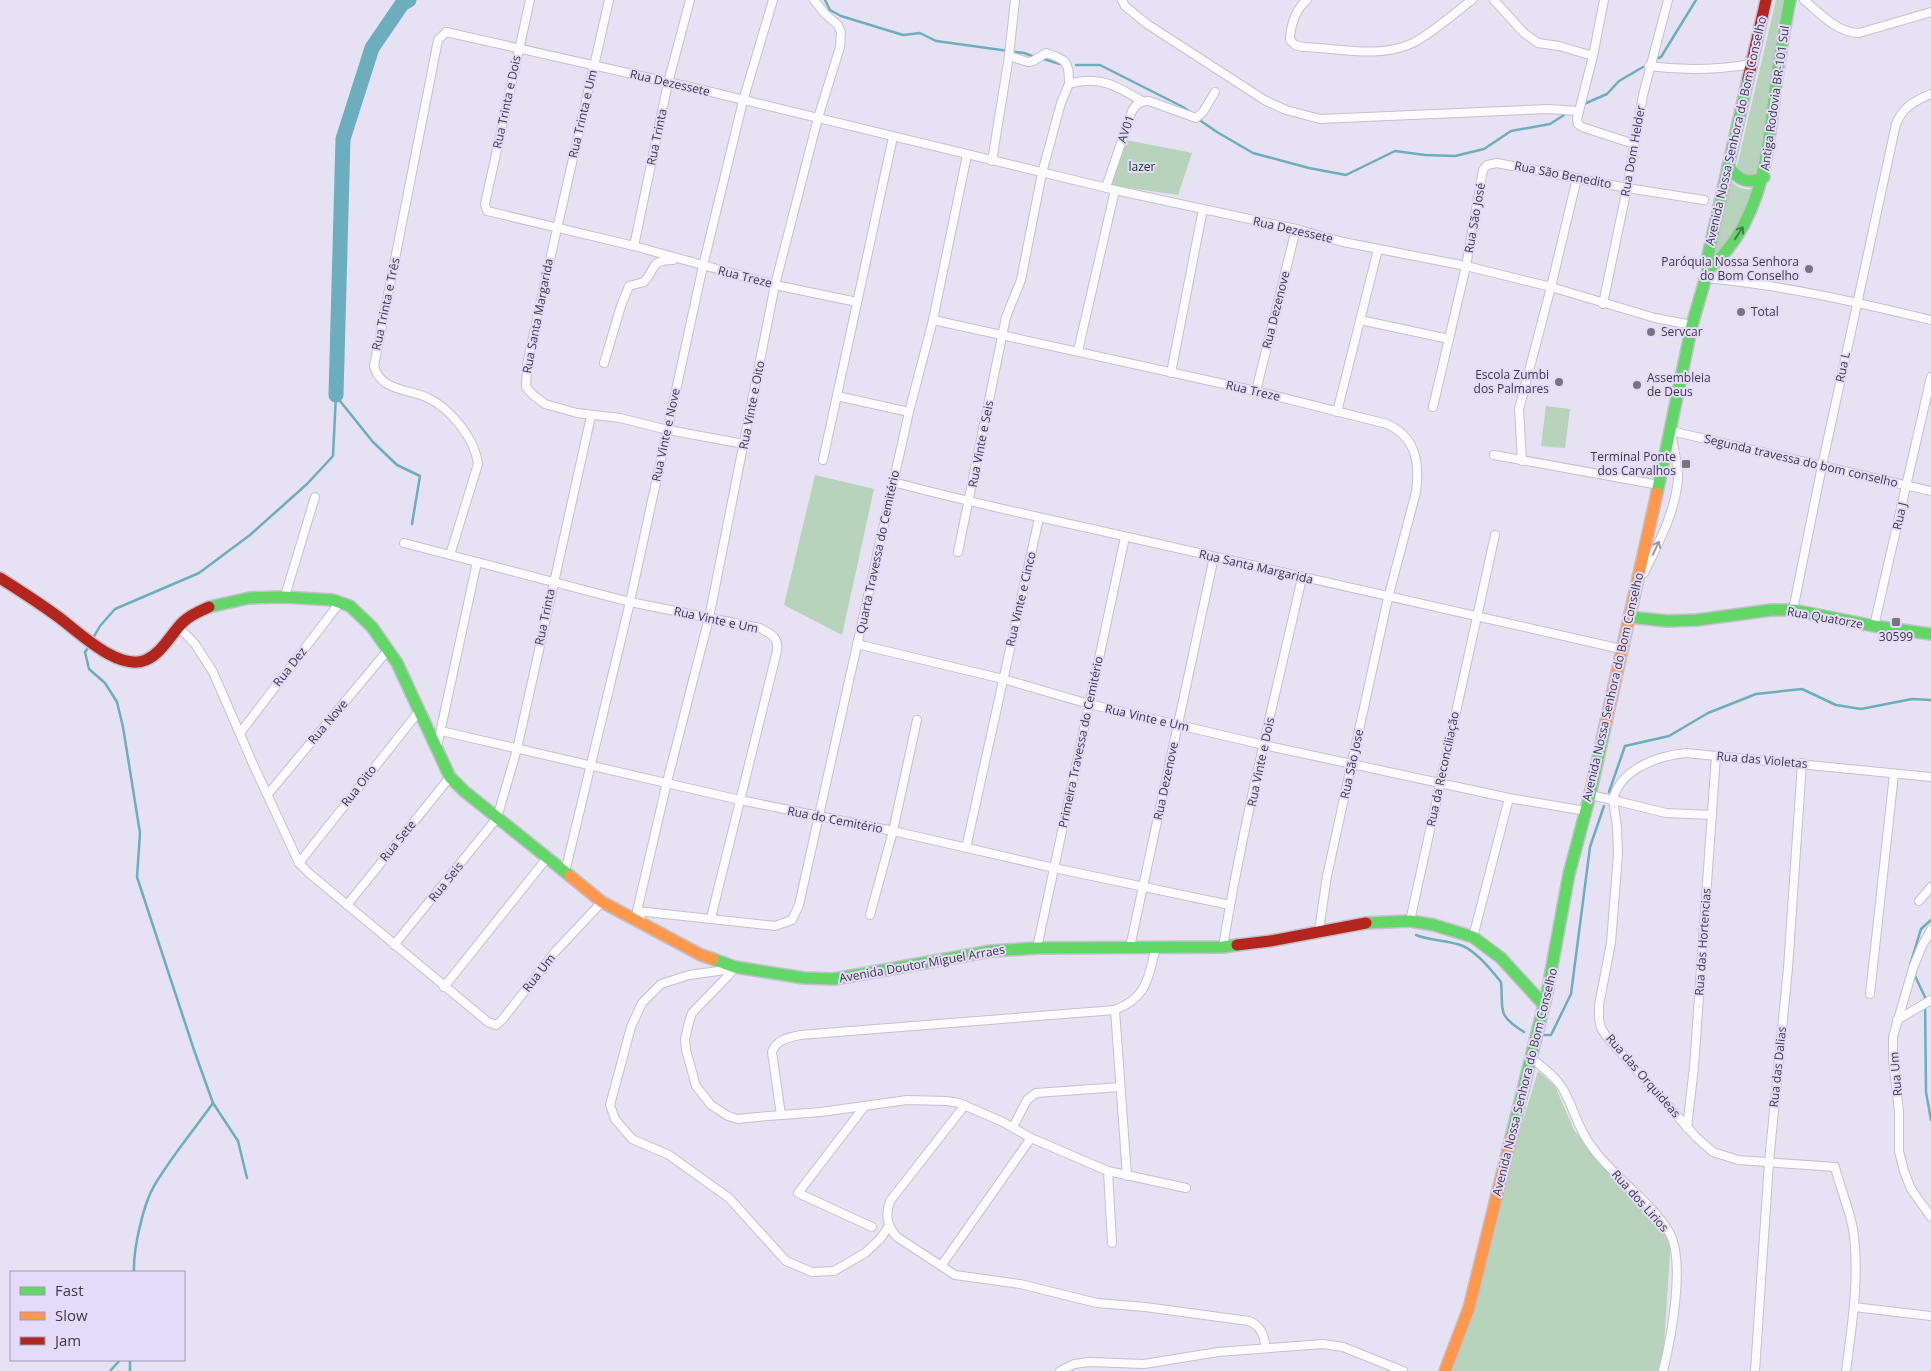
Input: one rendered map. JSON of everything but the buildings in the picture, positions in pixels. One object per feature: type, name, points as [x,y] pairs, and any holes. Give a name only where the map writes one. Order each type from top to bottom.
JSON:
[{"type":"main road","name":"Avenida Nossa Senhora do Bom Conselho","points":[[1445,1371],[1469,1308],[1544,1005],[1569,874],[1590,795],[1671,431],[1692,324],[1707,274],[1707,260],[1766,0]]},
{"type":"main road","name":"Antiga Rodovia BR-101 Sul","points":[[1707,274],[1718,263],[1746,222],[1757,200],[1764,177],[1768,158],[1780,53],[1790,0]]},
{"type":"main road","points":[[1728,166],[1735,176],[1742,180],[1756,182],[1764,177]]},
{"type":"main road","points":[[0,578],[103,650],[127,662],[139,662],[152,656],[178,626],[195,613],[218,605],[260,596],[335,599],[341,601],[360,614],[402,671],[450,777]]},
{"type":"main road","name":"Rua Quatorze","points":[[1629,617],[1666,621],[1697,620],[1771,610],[1793,610],[1874,626],[1931,634]]},
{"type":"main road","name":"Avenida Doutor Miguel Arraes","points":[[450,777],[464,791],[602,902],[701,956],[734,968],[804,978],[834,979],[966,954],[1038,948],[1224,947],[1270,941],[1363,923],[1410,921],[1434,925],[1473,937],[1501,958],[1544,1005]]},
{"type":"street","name":"Rua Trinta e Dois","points":[[485,204],[530,0]]},
{"type":"street","name":"Rua Trinta e Um","points":[[557,227],[609,0]]},
{"type":"street","name":"Rua Trinta","points":[[634,246],[668,82],[690,0]]},
{"type":"street","name":"Rua Vinte e Nove","points":[[565,872],[630,602],[703,266],[743,101],[773,0]]},
{"type":"street","name":"Rua Vinte e Oito","points":[[637,911],[667,782],[709,618],[775,285],[818,118],[840,47],[840,29],[814,0]]},
{"type":"street","points":[[992,161],[1016,0]]},
{"type":"street","points":[[1122,0],[1125,6],[1147,24],[1266,102],[1286,110],[1320,119],[1547,109],[1579,111]]},
{"type":"street","points":[[1307,0],[1298,10],[1290,33],[1290,40],[1295,45],[1303,47],[1355,52],[1390,50],[1413,42],[1472,0]]},
{"type":"street","points":[[1494,0],[1524,33],[1538,43],[1559,46],[1593,56]]},
{"type":"street","points":[[1604,0],[1593,56],[1579,111],[1578,124],[1634,144]]},
{"type":"street","name":"Rua Dom Helder","points":[[1603,304],[1627,188],[1649,66],[1668,0]]},
{"type":"street","points":[[1804,0],[1837,26],[1852,33],[1859,33],[1931,12]]},
{"type":"street","name":"Rua Dezessete","points":[[446,32],[668,82],[1115,190],[1296,229],[1378,249],[1466,266],[1551,287],[1603,304],[1656,318],[1692,324]]},
{"type":"street","name":"Rua Trinta e Três","points":[[446,32],[439,37],[436,48],[374,366],[378,378],[384,383],[427,398],[442,407],[465,433],[475,450],[478,464],[450,555]]},
{"type":"street","points":[[1009,55],[1028,62],[1046,53],[1064,60],[1069,67],[1069,84],[1090,79],[1100,81],[1142,101]]},
{"type":"street","points":[[1649,66],[1698,70],[1752,64]]},
{"type":"street","name":"Rua Vinte e Seis","points":[[958,552],[1006,317],[1021,280],[1042,173],[1061,103],[1069,84]]},
{"type":"street","name":"AV01","points":[[1106,187],[1136,104],[1142,101],[1149,101],[1198,117],[1215,92]]},
{"type":"street","name":"Rua L","points":[[1793,610],[1856,302],[1896,124],[1900,114],[1908,106],[1931,94]]},
{"type":"street","points":[[823,460],[893,137]]},
{"type":"street","name":"Quarta Travessa do Cemitério","points":[[712,918],[766,926],[789,923],[795,918],[800,905],[893,482],[933,320],[967,155]]},
{"type":"street","name":"Rua São Benedito","points":[[1483,170],[1487,165],[1497,162],[1627,188],[1704,200]]},
{"type":"street","name":"Rua São José","points":[[1433,407],[1466,266],[1483,170]]},
{"type":"street","points":[[1522,460],[1519,409],[1577,178]]},
{"type":"street","points":[[1078,351],[1115,190]]},
{"type":"street","name":"Rua Treze","points":[[485,204],[485,208],[490,213],[634,246],[775,285],[857,302]]},
{"type":"street","points":[[1171,373],[1203,209]]},
{"type":"street","name":"Rua Santa Margarida","points":[[557,227],[529,357],[526,387],[533,396],[545,404],[591,416],[620,418],[668,430],[744,444]]},
{"type":"street","name":"Rua Dezenove","points":[[1256,391],[1296,229]]},
{"type":"street","points":[[1337,412],[1378,249]]},
{"type":"street","points":[[604,363],[620,306],[629,286],[644,282],[659,261],[683,260]]},
{"type":"street","points":[[1707,274],[1856,302],[1931,320]]},
{"type":"street","name":"Rua Treze","points":[[933,320],[1256,391],[1387,424],[1397,429],[1410,442],[1418,478],[1388,598]]},
{"type":"street","points":[[1360,320],[1449,339]]},
{"type":"street","name":"Rua J","points":[[1874,626],[1931,377]]},
{"type":"street","points":[[837,396],[909,412]]},
{"type":"street","name":"Rua Trinta","points":[[497,818],[517,749],[591,416]]},
{"type":"street","points":[[1635,592],[1666,526],[1674,499],[1678,477],[1671,431]]},
{"type":"street","name":"Segunda travessa do bom conselho","points":[[1671,431],[1931,491]]},
{"type":"street","points":[[1494,456],[1659,485]]},
{"type":"street","name":"Rua Santa Margarida","points":[[893,482],[969,502],[1476,618],[1621,649]]},
{"type":"street","points":[[285,596],[315,497]]},
{"type":"street","name":"Rua Vinte e Cinco","points":[[966,848],[1039,518]]},
{"type":"street","name":"Rua da Reconciliação","points":[[1410,921],[1495,535]]},
{"type":"street","name":"Primeira Travessa do Cemitério","points":[[1038,948],[1125,537]]},
{"type":"street","name":"Rua Vinte e Um","points":[[404,543],[630,602],[760,628],[773,635],[777,642],[777,651],[712,918]]},
{"type":"street","name":"Rua Dezenove","points":[[1130,948],[1214,558]]},
{"type":"street","points":[[437,747],[477,562]]},
{"type":"street","name":"Rua Vinte e Dois","points":[[1224,947],[1230,905],[1302,578]]},
{"type":"street","name":"Rua São Jose","points":[[1319,930],[1327,876],[1388,598]]},
{"type":"street","name":"Rua Dez","points":[[240,733],[341,601]]},
{"type":"street","points":[[178,626],[195,644],[214,672],[299,863],[444,987],[547,858]]},
{"type":"street","name":"Rua Vinte e Um","points":[[857,644],[1003,679],[1089,704],[1264,745],[1509,798],[1586,811]]},
{"type":"street","name":"Rua Nove","points":[[268,794],[388,650]]},
{"type":"street","name":"Rua Oito","points":[[299,863],[420,710]]},
{"type":"street","points":[[870,915],[893,831],[917,720]]},
{"type":"street","name":"Rua do Cemitério","points":[[441,731],[591,764],[740,800],[893,831],[1054,868],[1230,905]]},
{"type":"street","name":"Rua das Violetas","points":[[1613,800],[1620,783],[1630,774],[1658,758],[1686,753],[1931,777]]},
{"type":"street","name":"Rua das Hortencias","points":[[1687,1128],[1694,1066],[1716,756]]},
{"type":"street","name":"Rua das Dalias","points":[[1755,1371],[1769,1162],[1788,968],[1802,764]]},
{"type":"street","points":[[1870,994],[1894,774]]},
{"type":"street","name":"Rua Sete","points":[[347,905],[450,777]]},
{"type":"street","points":[[1590,795],[1666,813],[1712,815]]},
{"type":"street","points":[[1473,937],[1509,798]]},
{"type":"street","name":"Rua das Orquideas","points":[[1613,800],[1617,826],[1618,854],[1611,943],[1599,1005],[1601,1028],[1687,1128],[1713,1152],[1738,1160],[1835,1167],[1853,1230],[1855,1248],[1854,1307]]},
{"type":"street","name":"Rua Seis","points":[[394,945],[497,818]]},
{"type":"street","points":[[1919,901],[1931,888]]},
{"type":"street","name":"Rua Um","points":[[444,987],[488,1022],[494,1025],[498,1024],[516,1005],[555,952],[602,902]]},
{"type":"street","points":[[637,911],[712,918]]},
{"type":"street","points":[[637,911],[644,925]]},
{"type":"street","name":"Rua Um","points":[[1931,930],[1912,971],[1893,1037],[1893,1061],[1899,1111],[1899,1151],[1911,1188],[1931,1218]]},
{"type":"street","points":[[781,1115],[772,1052],[774,1046],[780,1041],[800,1035],[1115,1010],[1130,1004],[1141,993],[1147,981],[1156,947]]},
{"type":"street","points":[[734,968],[699,1005],[688,1022],[686,1039],[686,1050],[696,1086],[711,1104],[728,1116],[738,1119],[864,1107],[898,1101],[947,1100],[965,1105],[1013,1127],[1031,1138],[1108,1171],[1186,1188]]},
{"type":"street","points":[[734,968],[689,975],[661,984],[642,1003],[631,1027],[610,1105],[615,1118],[632,1139],[669,1154],[728,1198],[786,1260],[812,1272],[834,1271],[865,1253],[880,1239],[889,1226]]},
{"type":"street","points":[[1898,1020],[1931,1000]]},
{"type":"street","points":[[1115,1010],[1127,1176]]},
{"type":"street","name":"Rua dos Lirios","points":[[1530,1058],[1556,1080],[1569,1102],[1586,1139],[1594,1150],[1659,1219],[1674,1241],[1676,1253],[1674,1312],[1664,1371]]},
{"type":"street","points":[[1013,1127],[1027,1100],[1036,1093],[1120,1087]]},
{"type":"street","points":[[965,1105],[890,1201],[887,1220],[897,1237],[955,1275],[1020,1284],[1097,1303],[1244,1319],[1259,1327],[1266,1348]]},
{"type":"street","points":[[864,1107],[798,1194],[872,1227]]},
{"type":"street","points":[[941,1266],[1031,1138]]},
{"type":"street","points":[[1108,1171],[1112,1243]]},
{"type":"street","points":[[1846,1371],[1854,1307],[1931,1316]]},
{"type":"street","points":[[1060,1371],[1074,1364],[1089,1362],[1144,1364],[1218,1352],[1333,1344],[1403,1371]]},
{"type":"green space","points":[[1776,0],[1783,0],[1776,36],[1759,169],[1756,174],[1749,178],[1737,170],[1737,166]]},
{"type":"green space","name":"lazer","points":[[1126,140],[1192,153],[1178,195],[1109,185]]},
{"type":"green space","points":[[1729,178],[1735,185],[1741,188],[1758,188],[1747,214],[1713,263]]},
{"type":"green space","points":[[1546,406],[1570,409],[1565,448],[1541,446]]},
{"type":"green space","points":[[815,475],[874,489],[842,635],[784,605]]},
{"type":"green space","points":[[1538,1071],[1555,1086],[1574,1130],[1619,1184],[1671,1236],[1664,1346],[1659,1371],[1447,1371]]},
{"type":"waterway","points":[[336,395],[343,139],[372,48],[402,4],[409,0]]},
{"type":"waterway","points":[[825,0],[830,10],[841,16],[903,35],[920,33],[936,41],[1024,53],[1035,57]]},
{"type":"waterway","points":[[1658,58],[1661,57],[1696,0]]},
{"type":"waterway","points":[[1040,58],[1060,64]]},
{"type":"waterway","points":[[1076,65],[1100,65],[1190,112]]},
{"type":"waterway","points":[[1584,104],[1607,94],[1619,81],[1643,67]]},
{"type":"waterway","points":[[1198,119],[1253,153],[1309,168],[1346,175],[1395,151],[1455,156],[1484,149],[1511,131],[1550,124],[1564,115]]},
{"type":"waterway","points":[[92,640],[100,626],[115,609],[199,573],[250,535],[307,484],[333,456],[336,395]]},
{"type":"waterway","points":[[336,396],[373,442],[397,465],[420,476],[412,524]]},
{"type":"waterway","points":[[90,645],[85,652],[89,669],[105,683],[117,702],[123,727],[140,833],[137,877],[213,1103],[238,1141],[247,1178]]},
{"type":"waterway","points":[[1609,792],[1625,746],[1669,736],[1708,713],[1756,694],[1802,689],[1836,705],[1861,709],[1912,699],[1931,700]]},
{"type":"waterway","points":[[1544,1035],[1551,1035],[1571,994],[1590,847],[1604,806]]},
{"type":"waterway","points":[[1911,967],[1921,929],[1931,920]]},
{"type":"waterway","points":[[1416,935],[1463,946],[1479,957],[1501,982],[1502,1005],[1505,1016],[1524,1032]]},
{"type":"waterway","points":[[1914,974],[1925,997],[1926,1092],[1931,1120]]},
{"type":"waterway","points":[[134,1271],[135,1252],[150,1194],[168,1165],[213,1103]]},
{"type":"waterway","points":[[110,1371],[119,1361]]},
{"type":"waterway","points":[[130,1361],[130,1371]]},
{"type":"traffic: fast","points":[[1708,270],[1726,252],[1740,231],[1751,210],[1759,188],[1769,140],[1778,68],[1790,0]]},
{"type":"traffic: fast","points":[[1657,493],[1692,325],[1708,270],[1707,260],[1748,79]]},
{"type":"traffic: fast","points":[[1728,166],[1736,175],[1744,180],[1753,181],[1764,177]]},
{"type":"traffic: fast","points":[[209,607],[249,598],[283,597],[333,600],[350,606],[372,627],[397,663],[450,777],[464,791],[570,876]]},
{"type":"traffic: fast","points":[[1629,617],[1667,621],[1697,620],[1771,610],[1793,610],[1874,626],[1931,634]]},
{"type":"traffic: fast","points":[[1511,1138],[1547,993],[1569,874],[1590,795],[1606,722]]},
{"type":"traffic: fast","points":[[1366,923],[1410,921],[1434,925],[1473,937],[1501,958],[1544,1005]]},
{"type":"traffic: fast","points":[[713,959],[735,967],[804,978],[834,979],[991,951],[1037,948],[1223,947],[1237,945]]},
{"type":"traffic: slow","points":[[1606,722],[1657,493]]},
{"type":"traffic: slow","points":[[570,876],[602,902],[701,955],[713,959]]},
{"type":"traffic: slow","points":[[1445,1371],[1469,1308],[1511,1138]]},
{"type":"traffic: jam","points":[[1748,79],[1766,0]]},
{"type":"traffic: jam","points":[[0,578],[50,611],[99,648],[123,660],[135,662],[152,657],[186,620],[195,613],[209,607]]},
{"type":"traffic: jam","points":[[1237,945],[1270,941],[1366,923]]},
{"type":"place","name":"Paróquia Nossa Senhora do Bom Conselho","points":[[1809,269]]},
{"type":"place","name":"Total","points":[[1741,312]]},
{"type":"place","name":"Servcar","points":[[1651,332]]},
{"type":"place","name":"Escola Zumbi dos Palmares","points":[[1559,382]]},
{"type":"place","name":"Assembleia de Deus","points":[[1637,385]]},
{"type":"place","name":"Terminal Ponte dos Carvalhos","points":[[1686,464]]},
{"type":"place","name":"30599","points":[[1896,622]]}]
